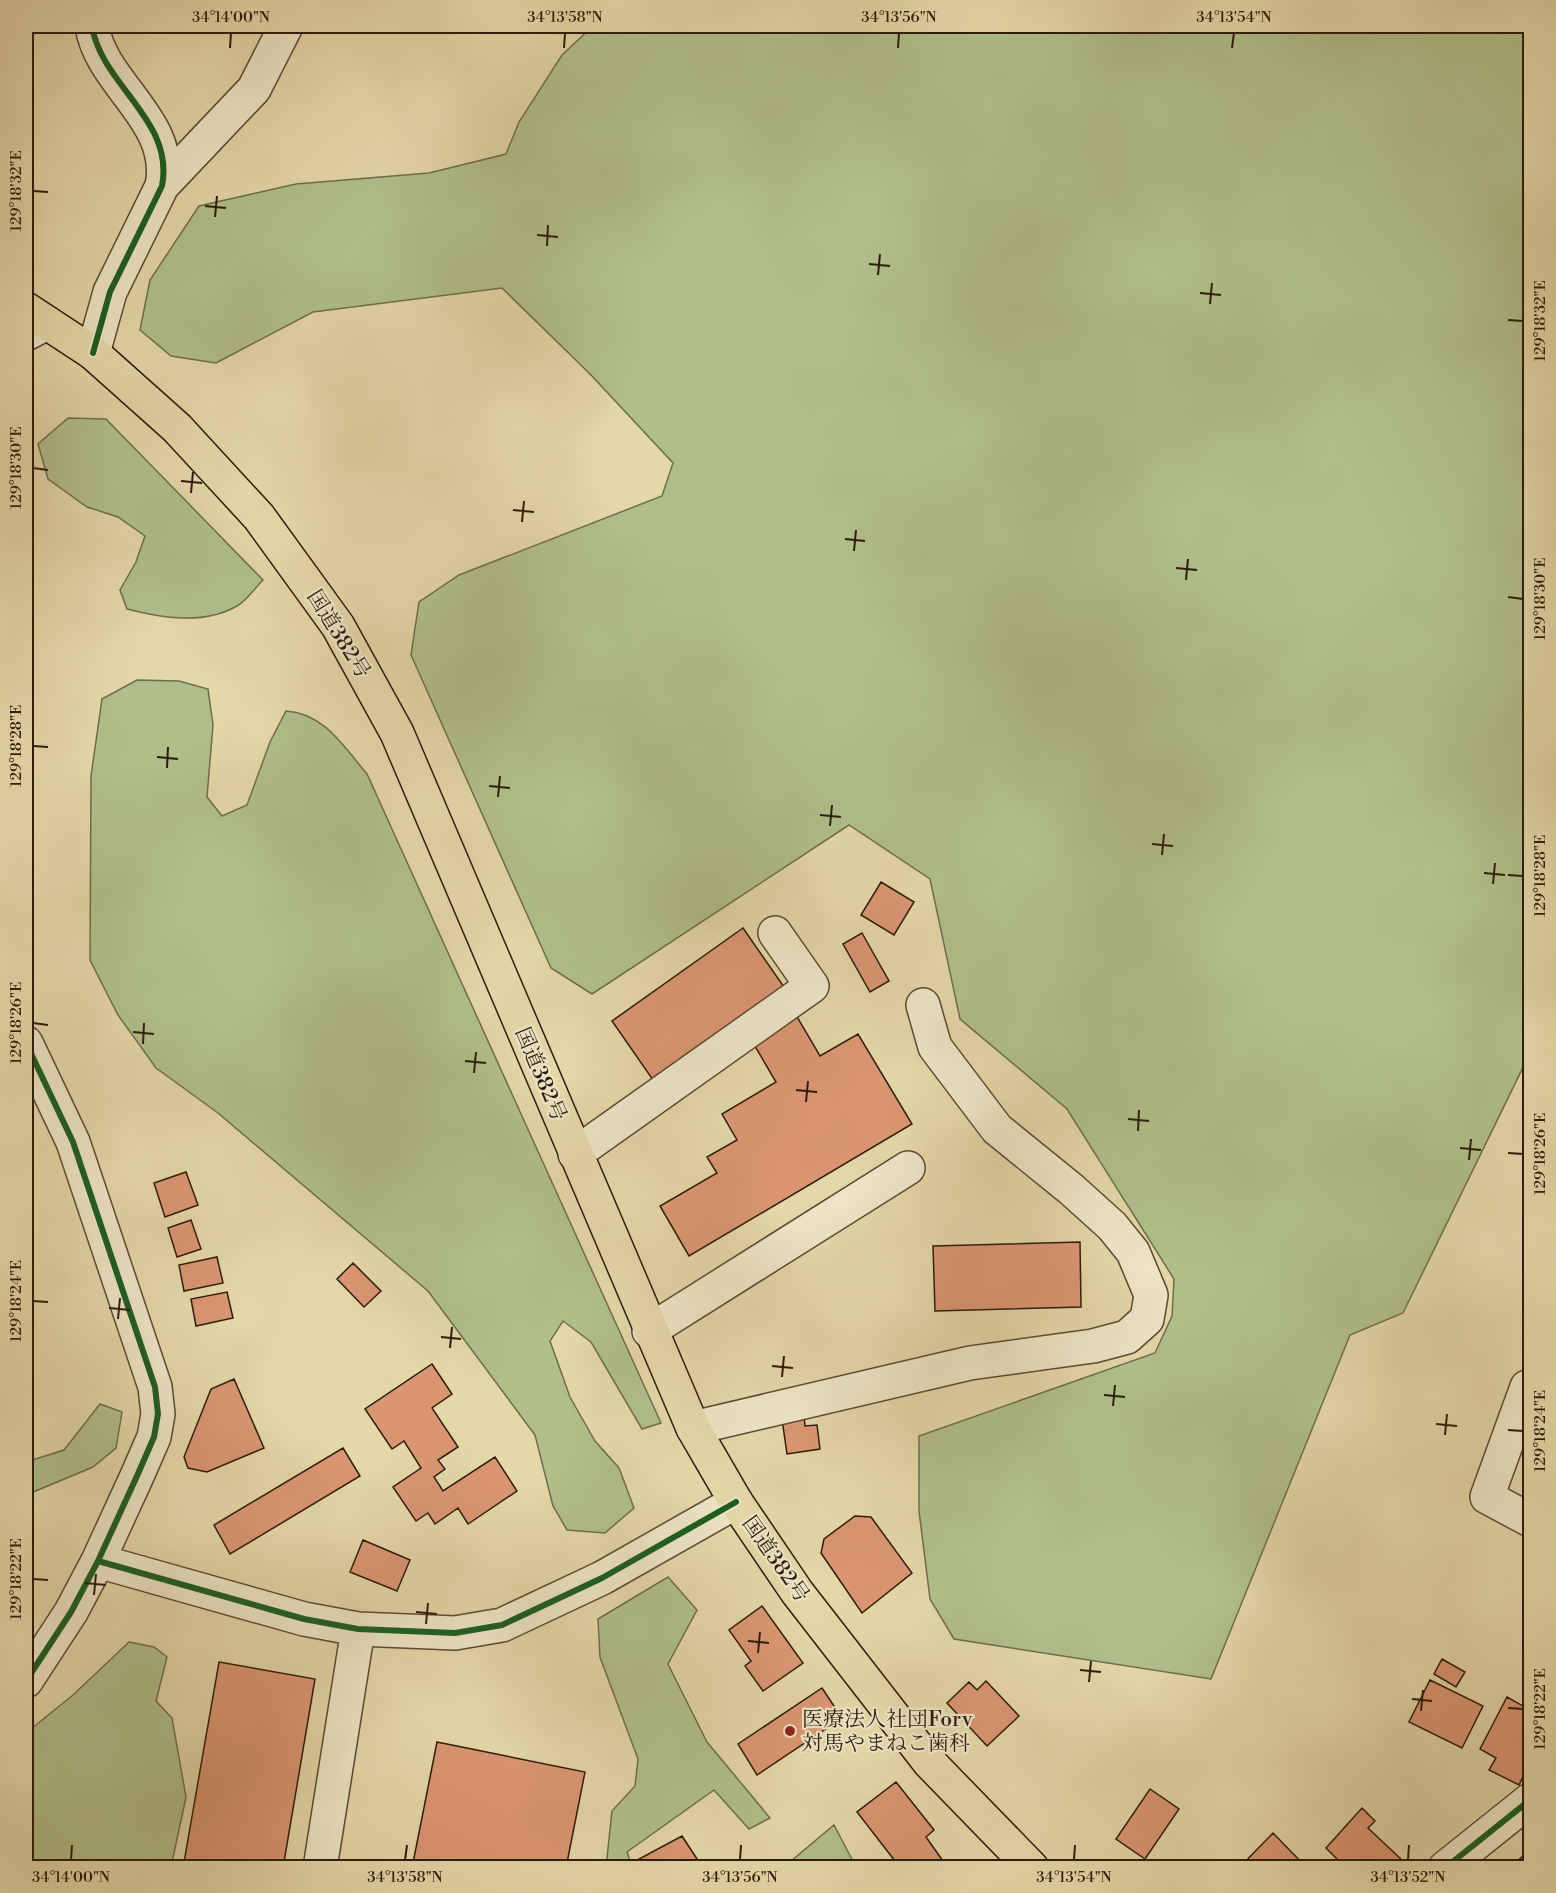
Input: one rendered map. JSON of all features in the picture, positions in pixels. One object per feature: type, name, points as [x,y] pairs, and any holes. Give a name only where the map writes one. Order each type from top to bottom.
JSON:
[{"type":"highway","name":"国道382号","points":[[33,322],[93,353],[177,428],[259,517],[338,626],[397,733],[649,1331],[693,1428],[736,1502],[797,1592],[929,1762],[1032,1868]]},
{"type":"street","points":[[92,26],[100,50],[162,146],[165,170],[162,186],[110,292],[93,353]]},
{"type":"street","points":[[162,186],[254,88],[286,26]]},
{"type":"street","points":[[575,1154],[812,986],[775,933]]},
{"type":"street","points":[[693,1428],[970,1364],[1093,1346],[1127,1337],[1147,1319],[1151,1295],[1133,1252],[1112,1226],[1071,1189],[997,1129],[935,1047],[923,1005]]},
{"type":"street","points":[[26,1043],[73,1142],[155,1387],[158,1414],[154,1437],[98,1562],[71,1612],[26,1681]]},
{"type":"street","points":[[649,1331],[908,1168]]},
{"type":"street","points":[[1527,1387],[1487,1497],[1530,1520]]},
{"type":"street","points":[[98,1562],[304,1619],[358,1629],[455,1633],[502,1625],[602,1578],[736,1502]]},
{"type":"street","points":[[320,1868],[358,1629]]},
{"type":"street","points":[[1445,1868],[1530,1800]]},
{"type":"green space","points":[[593,26],[1530,26],[1530,1053],[1403,1313],[1350,1335],[1211,1679],[954,1639],[930,1599],[919,1511],[919,1436],[1155,1353],[1172,1316],[1174,1279],[1067,1109],[960,1019],[930,879],[849,825],[592,994],[551,968],[411,655],[419,602],[459,575],[662,496],[673,463],[591,375],[502,288],[313,312],[216,363],[171,356],[140,330],[150,280],[199,206],[296,184],[429,173],[506,154],[519,122],[562,55]]},
{"type":"green space","points":[[68,418],[106,419],[263,580],[244,601],[224,612],[197,618],[168,617],[127,609],[120,590],[136,562],[145,536],[118,517],[87,507],[48,479],[38,444]]},
{"type":"green space","points":[[137,680],[179,681],[208,689],[213,725],[207,797],[222,816],[247,805],[270,742],[286,711],[299,713],[322,725],[332,733],[367,774],[661,1423],[642,1429],[591,1342],[563,1321],[550,1341],[570,1397],[595,1441],[619,1468],[634,1508],[605,1533],[567,1530],[553,1506],[535,1435],[428,1291],[218,1113],[156,1068],[118,1015],[90,960],[91,776],[102,699]]},
{"type":"green space","points":[[100,1404],[122,1412],[116,1448],[93,1467],[26,1495],[26,1462],[64,1450]]},
{"type":"green space","points":[[668,1577],[697,1610],[668,1664],[707,1742],[770,1818],[749,1829],[714,1790],[627,1852],[632,1867],[606,1867],[612,1811],[635,1786],[638,1759],[600,1657],[598,1619]]},
{"type":"green space","points":[[129,1642],[154,1647],[167,1657],[156,1701],[172,1718],[186,1797],[171,1867],[26,1867],[26,1733],[73,1695]]},
{"type":"green space","points":[[834,1825],[856,1867],[784,1867]]},
{"type":"building","points":[[881,882],[914,902],[894,935],[861,915]]},
{"type":"building","points":[[743,928],[784,987],[653,1080],[612,1021]]},
{"type":"building","points":[[862,933],[889,981],[870,992],[843,944]]},
{"type":"building","points":[[793,1010],[820,1056],[858,1034],[912,1124],[689,1256],[660,1206],[717,1173],[707,1157],[737,1140],[722,1114],[776,1082],[749,1036]]},
{"type":"building","points":[[186,1172],[198,1205],[165,1217],[154,1183]]},
{"type":"building","points":[[191,1220],[201,1249],[177,1257],[168,1228]]},
{"type":"building","points":[[1080,1242],[1081,1307],[935,1311],[933,1246]]},
{"type":"building","points":[[217,1257],[223,1283],[184,1291],[179,1265]]},
{"type":"building","points":[[353,1263],[381,1291],[364,1307],[337,1279]]},
{"type":"building","points":[[227,1292],[233,1318],[196,1326],[191,1299]]},
{"type":"building","points":[[432,1364],[452,1394],[432,1408],[458,1447],[438,1460],[445,1469],[434,1477],[443,1491],[495,1457],[517,1491],[468,1524],[458,1508],[435,1524],[428,1513],[416,1521],[393,1487],[421,1468],[404,1441],[392,1449],[365,1409]]},
{"type":"building","points":[[234,1379],[264,1448],[207,1472],[188,1468],[184,1457],[211,1389]]},
{"type":"building","points":[[804,1416],[805,1426],[817,1425],[820,1449],[787,1454],[782,1419]]},
{"type":"building","points":[[343,1448],[360,1476],[230,1554],[214,1525]]},
{"type":"building","points":[[855,1516],[871,1517],[912,1573],[862,1613],[821,1553],[824,1539]]},
{"type":"building","points":[[363,1540],[410,1560],[397,1591],[350,1572]]},
{"type":"building","points":[[762,1606],[803,1663],[763,1691],[745,1666],[751,1661],[729,1630]]},
{"type":"building","points":[[1442,1659],[1465,1672],[1456,1687],[1434,1674]]},
{"type":"building","points":[[219,1662],[315,1679],[283,1868],[183,1868]]},
{"type":"building","points":[[1430,1680],[1483,1706],[1462,1748],[1409,1722]]},
{"type":"building","points":[[986,1681],[1019,1716],[987,1746],[947,1703],[969,1682],[977,1690]]},
{"type":"building","name":"医療法人社団Forv 対馬やまねこ歯科","points":[[822,1688],[842,1718],[757,1775],[738,1744]]},
{"type":"building","points":[[1507,1697],[1530,1710],[1530,1762],[1519,1785],[1489,1770],[1496,1758],[1480,1749]]},
{"type":"building","points":[[437,1742],[585,1772],[566,1868],[412,1868]]},
{"type":"building","points":[[896,1782],[934,1830],[926,1837],[948,1868],[887,1868],[895,1861],[857,1812]]},
{"type":"building","points":[[1150,1789],[1179,1809],[1145,1859],[1116,1839]]},
{"type":"building","points":[[1362,1808],[1375,1821],[1368,1828],[1403,1861],[1397,1868],[1346,1868],[1326,1848]]},
{"type":"building","points":[[1273,1833],[1307,1868],[1239,1868]]},
{"type":"building","points":[[682,1836],[703,1868],[644,1868],[639,1859]]},
{"type":"building","points":[[1530,1850],[1530,1868],[1509,1868]]},
{"type":"cycle path","points":[[92,26],[98,47],[109,67],[148,122],[158,141],[163,163],[162,186],[110,292],[93,353]]},
{"type":"cycle path","points":[[26,1043],[73,1142],[155,1387],[158,1414],[154,1437],[98,1561],[71,1612],[26,1681]]},
{"type":"cycle path","points":[[98,1561],[304,1619],[358,1629],[455,1633],[502,1625],[602,1578],[736,1502]]},
{"type":"cycle path","points":[[1445,1868],[1530,1800]]},
{"type":"place","name":"医療法人社団Forv 対馬やまねこ歯科","points":[[790,1731]]}]
